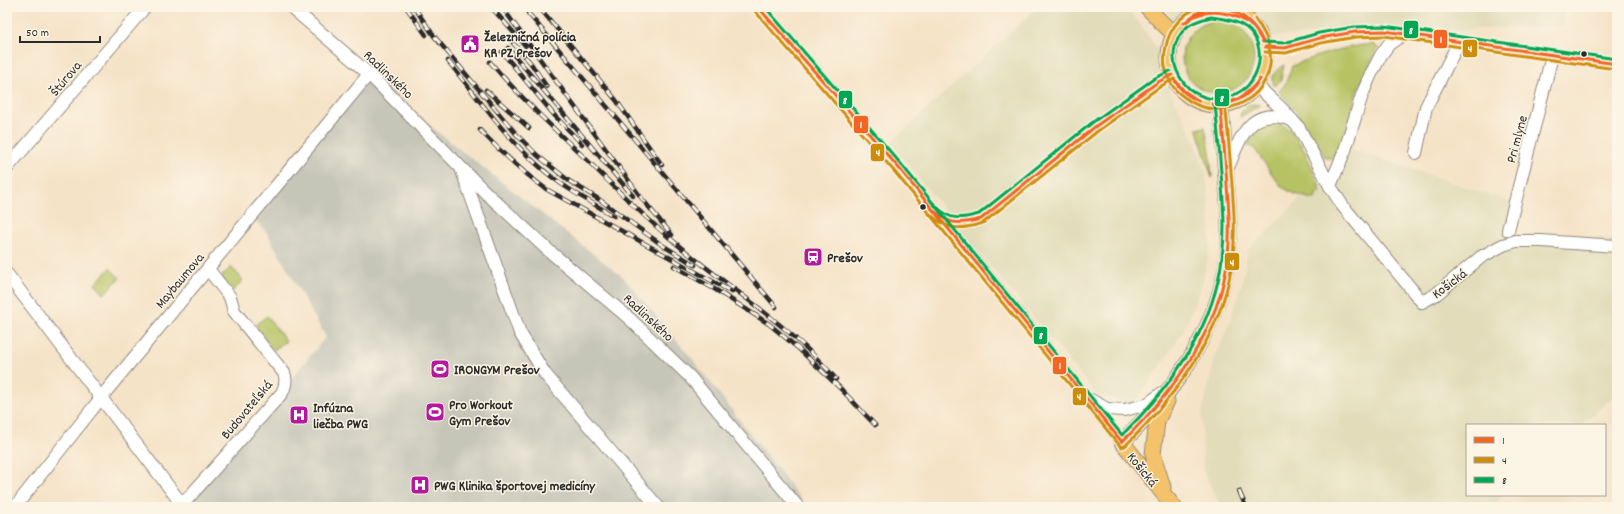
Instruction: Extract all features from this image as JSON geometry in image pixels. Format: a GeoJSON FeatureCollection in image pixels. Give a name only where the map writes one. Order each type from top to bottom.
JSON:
{"type":"FeatureCollection","features":[{"type":"Feature","properties":{"kind":"main road"},"geometry":{"type":"LineString","coordinates":[[1147,7],[1174,34]]}},
{"type":"Feature","properties":{"kind":"main road"},"geometry":{"type":"LineString","coordinates":[[1211,9],[1227,9],[1240,14],[1251,22],[1260,34],[1265,47],[1263,73],[1256,85],[1246,95],[1234,102],[1220,105],[1205,104],[1191,98],[1180,88],[1172,75],[1169,61],[1170,47],[1174,34],[1184,22],[1196,13],[1211,9]]}},
{"type":"Feature","properties":{"kind":"main road"},"geometry":{"type":"LineString","coordinates":[[1171,503],[1153,454],[1157,421],[1176,382],[1195,351],[1209,322],[1220,293],[1229,238],[1226,172],[1220,105]]}},
{"type":"Feature","properties":{"kind":"main road"},"geometry":{"type":"LineString","coordinates":[[1122,442],[1135,430],[1176,382]]}},
{"type":"Feature","properties":{"kind":"main road","name":"Košická"},"geometry":{"type":"LineString","coordinates":[[1122,442],[1171,503]]}},
{"type":"Feature","properties":{"kind":"street","name":"Štúrova"},"geometry":{"type":"LineString","coordinates":[[7,168],[145,7]]}},
{"type":"Feature","properties":{"kind":"street","name":"Radlinského"},"geometry":{"type":"LineString","coordinates":[[291,7],[369,74],[461,168],[548,250],[630,319],[690,377],[798,507]]}},
{"type":"Feature","properties":{"kind":"street","name":"Košická"},"geometry":{"type":"LineString","coordinates":[[758,7],[882,149],[1122,442]]}},
{"type":"Feature","properties":{"kind":"street"},"geometry":{"type":"LineString","coordinates":[[1265,47],[1284,48],[1320,38],[1355,32],[1384,31],[1617,64]]}},
{"type":"Feature","properties":{"kind":"street"},"geometry":{"type":"LineString","coordinates":[[1330,186],[1345,150],[1362,95],[1371,74],[1381,54],[1389,44],[1405,33]]}},
{"type":"Feature","properties":{"kind":"street"},"geometry":{"type":"LineString","coordinates":[[1416,153],[1426,108],[1459,42]]}},
{"type":"Feature","properties":{"kind":"street","name":"Pri mlyne"},"geometry":{"type":"LineString","coordinates":[[1508,230],[1552,56]]}},
{"type":"Feature","properties":{"kind":"street","name":"Maybaumova"},"geometry":{"type":"LineString","coordinates":[[15,507],[101,397],[369,74]]}},
{"type":"Feature","properties":{"kind":"street"},"geometry":{"type":"LineString","coordinates":[[1256,85],[1293,120],[1314,155],[1330,186]]}},
{"type":"Feature","properties":{"kind":"street"},"geometry":{"type":"LineString","coordinates":[[1226,172],[1243,133],[1251,124],[1261,118],[1274,116],[1293,120]]}},
{"type":"Feature","properties":{"kind":"street","name":"Radlinského"},"geometry":{"type":"LineString","coordinates":[[461,168],[520,333],[545,374],[658,507]]}},
{"type":"Feature","properties":{"kind":"street","name":"Košická"},"geometry":{"type":"LineString","coordinates":[[1330,186],[1345,210],[1422,302],[1435,295],[1481,257],[1503,244],[1516,241],[1541,241],[1617,246]]}},
{"type":"Feature","properties":{"kind":"street","name":"Budovateľská"},"geometry":{"type":"LineString","coordinates":[[7,274],[183,506],[282,394],[285,388],[286,377],[284,372],[234,311],[230,297],[208,269]]}},
{"type":"Feature","properties":{"kind":"street"},"geometry":{"type":"LineString","coordinates":[[1085,397],[1107,408],[1124,410],[1146,405],[1176,382]]}},
{"type":"Feature","properties":{"kind":"shaded area"},"geometry":{"type":"Polygon","coordinates":[[[1038,7],[1128,7],[1160,53],[1162,75],[1196,143],[1205,170],[1209,199],[1210,247],[1203,281],[1185,329],[1138,399],[1123,402],[1097,395],[890,143],[1038,7]]]}},
{"type":"Feature","properties":{"kind":"shaded area"},"geometry":{"type":"Polygon","coordinates":[[[1164,7],[1562,7],[1565,26],[1272,36],[1172,19],[1164,7]]]}},
{"type":"Feature","properties":{"kind":"shaded area"},"geometry":{"type":"Polygon","coordinates":[[[369,71],[430,126],[624,278],[693,360],[807,507],[184,507],[326,337],[267,233],[250,215],[369,71]]]}},
{"type":"Feature","properties":{"kind":"shaded area"},"geometry":{"type":"Polygon","coordinates":[[[1351,149],[1519,205],[1511,234],[1617,239],[1617,393],[1582,424],[1466,424],[1466,496],[1503,496],[1491,507],[1221,507],[1203,471],[1202,414],[1216,353],[1226,333],[1242,284],[1248,250],[1351,149]]]}},
{"type":"Feature","properties":{"kind":"green space"},"geometry":{"type":"Polygon","coordinates":[[[1218,21],[1238,27],[1248,37],[1254,57],[1248,77],[1238,87],[1218,93],[1198,87],[1188,77],[1182,57],[1188,37],[1198,27],[1218,21]]]}},
{"type":"Feature","properties":{"kind":"green space"},"geometry":{"type":"Polygon","coordinates":[[[1373,44],[1378,48],[1357,91],[1340,154],[1336,157],[1327,158],[1295,110],[1279,91],[1285,84],[1292,66],[1332,52],[1373,44]]]}},
{"type":"Feature","properties":{"kind":"green space"},"geometry":{"type":"Polygon","coordinates":[[[1284,65],[1281,80],[1275,87],[1273,83],[1274,74],[1284,65]]]}},
{"type":"Feature","properties":{"kind":"green space"},"geometry":{"type":"Polygon","coordinates":[[[1253,104],[1261,105],[1240,117],[1244,108],[1253,104]]]}},
{"type":"Feature","properties":{"kind":"green space"},"geometry":{"type":"Polygon","coordinates":[[[1273,122],[1290,130],[1308,158],[1320,187],[1320,193],[1317,192],[1315,199],[1294,194],[1282,187],[1254,148],[1248,146],[1252,136],[1264,127],[1263,123],[1273,122]]]}},
{"type":"Feature","properties":{"kind":"green space"},"geometry":{"type":"Polygon","coordinates":[[[1205,127],[1210,152],[1212,178],[1197,130],[1205,127]]]}},
{"type":"Feature","properties":{"kind":"green space"},"geometry":{"type":"Polygon","coordinates":[[[231,267],[243,280],[233,291],[220,278],[231,267]]]}},
{"type":"Feature","properties":{"kind":"green space"},"geometry":{"type":"Polygon","coordinates":[[[110,268],[120,278],[104,294],[95,284],[110,268]]]}},
{"type":"Feature","properties":{"kind":"green space"},"geometry":{"type":"Polygon","coordinates":[[[267,316],[286,341],[274,350],[255,325],[267,316]]]}},
{"type":"Feature","properties":{"kind":"railway"},"geometry":{"type":"LineString","coordinates":[[406,7],[426,35]]}},
{"type":"Feature","properties":{"kind":"railway"},"geometry":{"type":"LineString","coordinates":[[414,7],[434,36],[518,136],[537,155],[569,181],[600,200],[662,245],[695,265]]}},
{"type":"Feature","properties":{"kind":"railway"},"geometry":{"type":"LineString","coordinates":[[491,7],[531,52]]}},
{"type":"Feature","properties":{"kind":"railway"},"geometry":{"type":"LineString","coordinates":[[502,7],[643,200],[672,235]]}},
{"type":"Feature","properties":{"kind":"railway"},"geometry":{"type":"LineString","coordinates":[[539,7],[616,100],[662,165]]}},
{"type":"Feature","properties":{"kind":"railway"},"geometry":{"type":"LineString","coordinates":[[528,13],[776,307]]}},
{"type":"Feature","properties":{"kind":"railway"},"geometry":{"type":"LineString","coordinates":[[513,43],[530,62],[547,87]]}},
{"type":"Feature","properties":{"kind":"railway"},"geometry":{"type":"LineString","coordinates":[[508,48],[633,196]]}},
{"type":"Feature","properties":{"kind":"railway"},"geometry":{"type":"LineString","coordinates":[[502,52],[555,116],[582,144]]}},
{"type":"Feature","properties":{"kind":"railway"},"geometry":{"type":"LineString","coordinates":[[448,61],[492,116],[527,155],[557,181],[614,216]]}},
{"type":"Feature","properties":{"kind":"railway"},"geometry":{"type":"LineString","coordinates":[[490,62],[513,88],[628,201],[672,240],[778,323],[818,359],[836,379]]}},
{"type":"Feature","properties":{"kind":"railway"},"geometry":{"type":"LineString","coordinates":[[486,90],[529,128]]}},
{"type":"Feature","properties":{"kind":"railway"},"geometry":{"type":"LineString","coordinates":[[480,130],[512,161],[546,189],[732,292]]}},
{"type":"Feature","properties":{"kind":"railway"},"geometry":{"type":"LineString","coordinates":[[674,266],[716,290],[769,324],[799,349],[841,389],[875,425]]}},
{"type":"Feature","properties":{"kind":"railway"},"geometry":{"type":"LineString","coordinates":[[1239,491],[1246,507]]}},
{"type":"Feature","properties":{"kind":"transit line","name":"1"},"geometry":{"type":"LineString","coordinates":[[758,7],[898,167],[1122,442],[1159,402],[1176,381],[1191,358],[1215,309],[1223,283],[1228,256],[1229,224],[1220,105]]}},
{"type":"Feature","properties":{"kind":"transit line","name":"8"},"geometry":{"type":"LineString","coordinates":[[765,7],[901,164],[1122,435],[1157,397],[1173,376],[1200,332],[1210,308],[1222,258],[1224,226],[1215,106]]}},
{"type":"Feature","properties":{"kind":"transit line","name":"4"},"geometry":{"type":"LineString","coordinates":[[1200,7],[1182,17],[1174,27],[1168,39],[1164,59],[1166,73],[1171,84],[1178,92],[1199,106],[1215,109],[1230,107],[1245,102],[1257,92],[1266,79],[1270,64],[1269,46],[1264,32],[1255,19]]}},
{"type":"Feature","properties":{"kind":"transit line","name":"1"},"geometry":{"type":"LineString","coordinates":[[1184,23],[1197,13],[1207,9],[1226,9],[1236,12],[1252,24],[1263,42]]}},
{"type":"Feature","properties":{"kind":"transit line","name":"4"},"geometry":{"type":"LineString","coordinates":[[754,10],[894,171],[1121,447],[1125,446],[1163,405],[1196,360],[1209,336],[1220,310],[1228,284],[1233,256],[1234,224],[1225,104]]}},
{"type":"Feature","properties":{"kind":"transit line","name":"1"},"geometry":{"type":"LineString","coordinates":[[1184,23],[1195,16],[1202,14],[1226,14],[1242,19],[1248,23],[1254,28],[1263,42]]}},
{"type":"Feature","properties":{"kind":"transit line","name":"8"},"geometry":{"type":"LineString","coordinates":[[1211,17],[1238,23],[1246,28],[1253,34],[1259,50],[1258,68],[1245,89],[1229,97],[1214,99],[1200,95],[1189,88],[1180,77],[1175,65],[1174,51],[1178,38],[1188,26],[1199,20],[1211,17]]}},
{"type":"Feature","properties":{"kind":"transit line","name":"8"},"geometry":{"type":"LineString","coordinates":[[1265,42],[1284,43],[1319,33],[1354,27],[1384,26],[1617,59]]}},
{"type":"Feature","properties":{"kind":"transit line","name":"1"},"geometry":{"type":"LineString","coordinates":[[1265,47],[1285,48],[1320,38],[1355,32],[1384,31],[1617,64]]}},
{"type":"Feature","properties":{"kind":"transit line","name":"4"},"geometry":{"type":"LineString","coordinates":[[1265,52],[1286,53],[1321,43],[1356,37],[1384,36],[1616,69]]}},
{"type":"Feature","properties":{"kind":"transit line","name":"8"},"geometry":{"type":"LineString","coordinates":[[931,201],[942,212],[952,217],[957,218],[979,214],[1093,122],[1155,78],[1170,71]]}},
{"type":"Feature","properties":{"kind":"transit line","name":"1"},"geometry":{"type":"LineString","coordinates":[[927,204],[940,216],[951,222],[957,223],[981,219],[1096,126],[1158,82],[1172,75]]}},
{"type":"Feature","properties":{"kind":"transit line","name":"1"},"geometry":{"type":"LineString","coordinates":[[1174,79],[1184,91],[1199,101]]}},
{"type":"Feature","properties":{"kind":"transit line","name":"1"},"geometry":{"type":"LineString","coordinates":[[1174,79],[1185,92],[1199,101]]}},
{"type":"Feature","properties":{"kind":"transit line","name":"4"},"geometry":{"type":"LineString","coordinates":[[923,207],[937,220],[950,227],[957,228],[983,223],[1099,130],[1161,86],[1174,79]]}},
{"type":"Feature","properties":{"kind":"transit line","name":"1"},"geometry":{"type":"LineString","coordinates":[[1212,104],[1233,102],[1239,99],[1251,91],[1260,79]]}},
{"type":"Feature","properties":{"kind":"transit line","name":"1"},"geometry":{"type":"LineString","coordinates":[[1212,104],[1227,103],[1239,98],[1250,90],[1260,79]]}},
{"type":"Feature","properties":{"kind":"place","name":"Železničná polícia KR PZ Prešov"},"geometry":{"type":"Point","coordinates":[470,44]}},
{"type":"Feature","properties":{"kind":"place","name":"Prešov"},"geometry":{"type":"Point","coordinates":[813,257]}},
{"type":"Feature","properties":{"kind":"place","name":"IRONGYM Prešov"},"geometry":{"type":"Point","coordinates":[440,369]}},
{"type":"Feature","properties":{"kind":"place","name":"Pro Workout Gym Prešov"},"geometry":{"type":"Point","coordinates":[435,412]}},
{"type":"Feature","properties":{"kind":"place","name":"Infúzna liečba PWG"},"geometry":{"type":"Point","coordinates":[299,415]}},
{"type":"Feature","properties":{"kind":"place","name":"PWG Klinika športovej medicíny"},"geometry":{"type":"Point","coordinates":[420,485]}}]}
